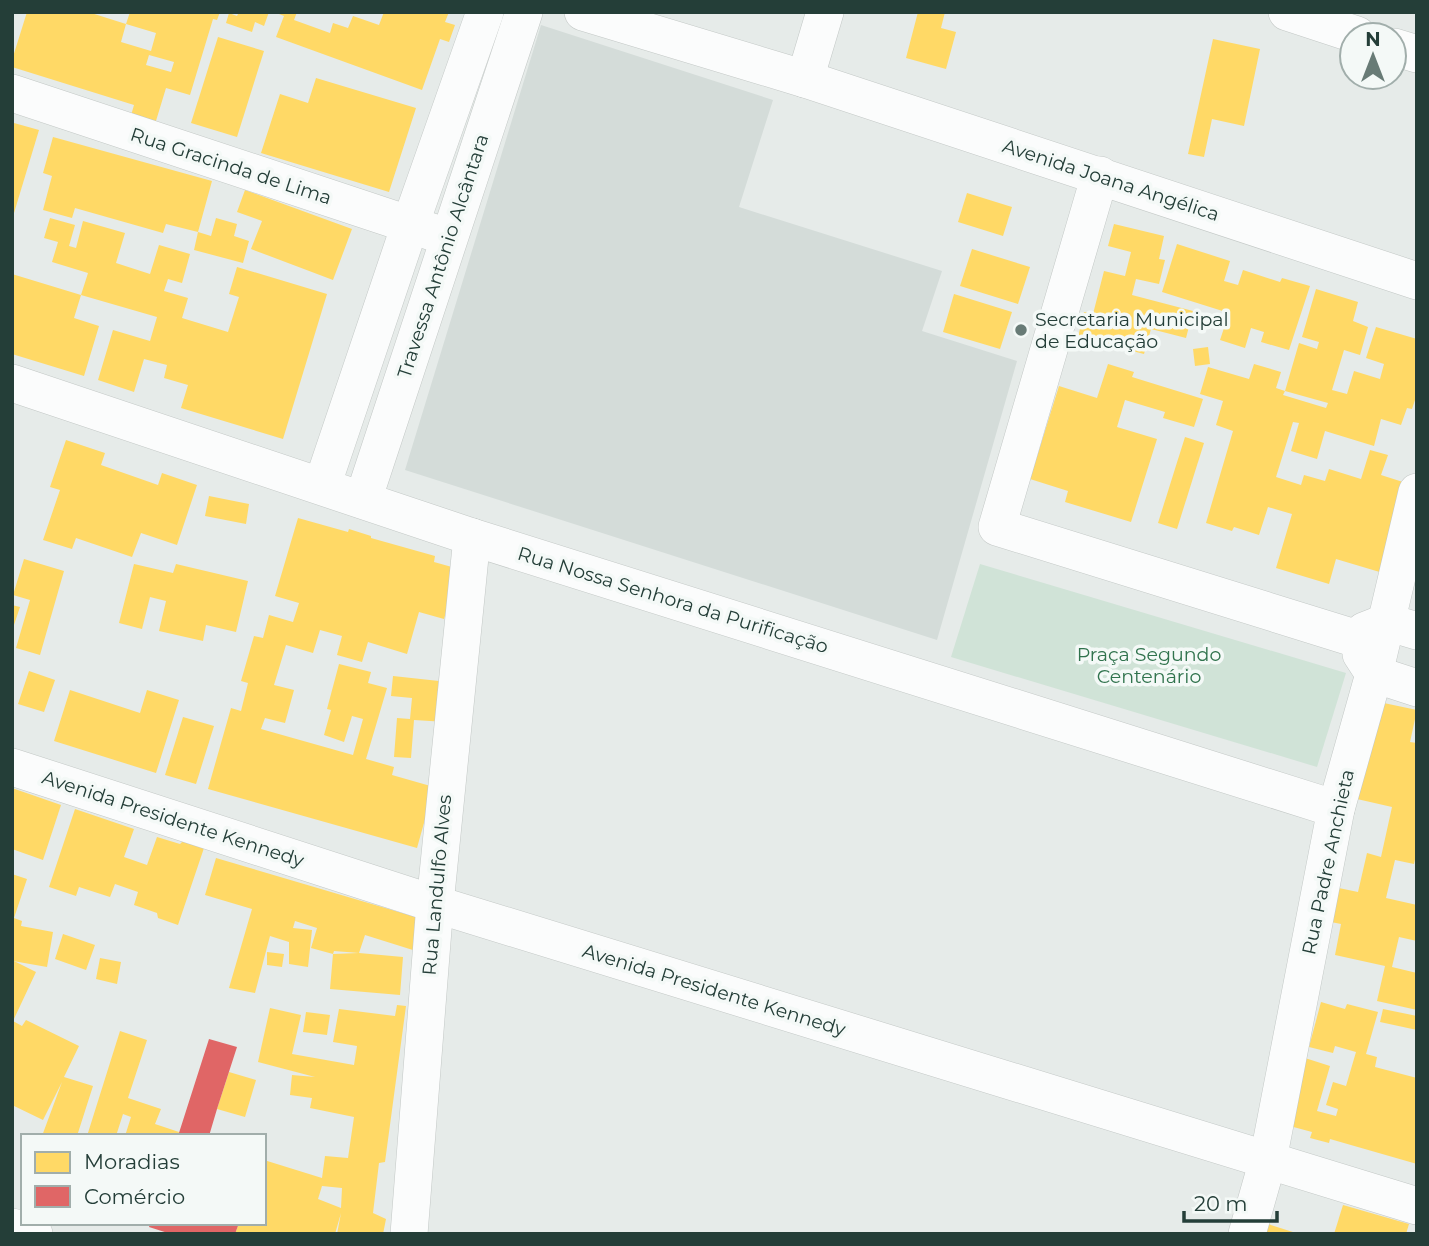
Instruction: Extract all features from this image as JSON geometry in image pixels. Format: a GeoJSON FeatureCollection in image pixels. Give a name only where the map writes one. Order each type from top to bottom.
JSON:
{"type":"FeatureCollection","features":[{"type":"Feature","properties":{"kind":"street","name":"Travessa Antônio Alcântara"},"geometry":{"type":"LineString","coordinates":[[322,486],[485,12]]}},
{"type":"Feature","properties":{"kind":"street","name":"Travessa Antônio Alcântara"},"geometry":{"type":"LineString","coordinates":[[363,500],[524,12]]}},
{"type":"Feature","properties":{"kind":"street","name":"Avenida Joana Angélica"},"geometry":{"type":"LineString","coordinates":[[583,12],[805,79],[1417,281]]}},
{"type":"Feature","properties":{"kind":"street"},"geometry":{"type":"LineString","coordinates":[[805,79],[825,12]]}},
{"type":"Feature","properties":{"kind":"street"},"geometry":{"type":"LineString","coordinates":[[1287,12],[1338,29]]}},
{"type":"Feature","properties":{"kind":"street","name":"Rua Gracinda de Lima"},"geometry":{"type":"LineString","coordinates":[[12,93],[449,239]]}},
{"type":"Feature","properties":{"kind":"street"},"geometry":{"type":"LineString","coordinates":[[1100,175],[997,527],[1351,637],[1402,626]]}},
{"type":"Feature","properties":{"kind":"street","name":"Rua Nossa Senhora da Purificação"},"geometry":{"type":"LineString","coordinates":[[12,383],[472,537],[1336,809]]}},
{"type":"Feature","properties":{"kind":"street","name":"Rua Padre Anchieta"},"geometry":{"type":"LineString","coordinates":[[1247,1234],[1268,1160],[1336,809],[1374,674],[1402,626],[1417,492]]}},
{"type":"Feature","properties":{"kind":"street","name":"Rua Landulfo Alves"},"geometry":{"type":"LineString","coordinates":[[409,1234],[435,904],[472,537]]}},
{"type":"Feature","properties":{"kind":"street"},"geometry":{"type":"LineString","coordinates":[[1351,637],[1374,674],[1417,688]]}},
{"type":"Feature","properties":{"kind":"street","name":"Avenida Presidente Kennedy"},"geometry":{"type":"LineString","coordinates":[[12,767],[435,904],[1417,1206]]}},
{"type":"Feature","properties":{"kind":"street"},"geometry":{"type":"LineString","coordinates":[[12,1227],[34,1234]]}},
{"type":"Feature","properties":{"kind":"shaded area"},"geometry":{"type":"Polygon","coordinates":[[[541,25],[773,100],[739,207],[942,271],[922,331],[1017,361],[937,640],[405,470],[541,25]]]}},
{"type":"Feature","properties":{"kind":"green space","name":"Praça Segundo Centenário"},"geometry":{"type":"Polygon","coordinates":[[[980,564],[1346,673],[1317,767],[951,657],[980,564]]]}},
{"type":"Feature","properties":{"kind":"building: Moradias"},"geometry":{"type":"Polygon","coordinates":[[[27,12],[88,12],[126,24],[130,12],[220,12],[217,20],[213,19],[190,95],[166,88],[152,134],[128,126],[134,105],[12,67],[27,12]],[[126,24],[121,42],[151,51],[156,33],[126,24]],[[149,55],[146,65],[171,72],[174,62],[149,55]]]}},
{"type":"Feature","properties":{"kind":"building: Moradias"},"geometry":{"type":"Polygon","coordinates":[[[239,12],[269,12],[264,26],[255,22],[252,32],[226,23],[229,13],[237,16],[239,12]]]}},
{"type":"Feature","properties":{"kind":"building: Moradias"},"geometry":{"type":"Polygon","coordinates":[[[274,12],[297,12],[294,20],[330,33],[333,23],[348,28],[353,16],[379,25],[384,12],[449,12],[445,22],[455,25],[449,42],[440,39],[422,90],[276,37],[284,16],[274,12]]]}},
{"type":"Feature","properties":{"kind":"building: Moradias"},"geometry":{"type":"Polygon","coordinates":[[[918,12],[945,12],[941,28],[956,32],[946,69],[906,58],[918,12]]]}},
{"type":"Feature","properties":{"kind":"building: Moradias"},"geometry":{"type":"Polygon","coordinates":[[[218,37],[264,51],[237,137],[191,123],[218,37]]]}},
{"type":"Feature","properties":{"kind":"building: Moradias"},"geometry":{"type":"Polygon","coordinates":[[[1213,39],[1260,49],[1244,126],[1212,119],[1204,157],[1188,154],[1213,39]]]}},
{"type":"Feature","properties":{"kind":"building: Moradias"},"geometry":{"type":"Polygon","coordinates":[[[316,78],[416,108],[389,192],[261,153],[280,94],[308,103],[316,78]]]}},
{"type":"Feature","properties":{"kind":"building: Moradias"},"geometry":{"type":"Polygon","coordinates":[[[14,123],[39,130],[14,213],[12,212],[14,123]]]}},
{"type":"Feature","properties":{"kind":"building: Moradias"},"geometry":{"type":"Polygon","coordinates":[[[53,137],[212,181],[198,232],[166,224],[163,233],[75,208],[72,218],[43,210],[52,176],[43,173],[53,137]]]}},
{"type":"Feature","properties":{"kind":"building: Moradias"},"geometry":{"type":"Polygon","coordinates":[[[245,190],[352,229],[333,280],[251,249],[262,221],[237,212],[245,190]]]}},
{"type":"Feature","properties":{"kind":"building: Moradias"},"geometry":{"type":"Polygon","coordinates":[[[967,193],[1012,207],[1003,236],[958,222],[967,193]]]}},
{"type":"Feature","properties":{"kind":"building: Moradias"},"geometry":{"type":"Polygon","coordinates":[[[50,218],[75,225],[69,246],[76,248],[83,221],[125,233],[116,263],[150,274],[159,245],[190,254],[182,283],[168,279],[164,291],[188,298],[182,318],[228,332],[239,297],[229,294],[237,267],[327,294],[283,439],[181,408],[188,385],[164,378],[167,365],[144,359],[134,392],[98,380],[113,330],[150,341],[157,317],[81,295],[88,273],[52,262],[58,242],[44,238],[50,218]]]}},
{"type":"Feature","properties":{"kind":"building: Moradias"},"geometry":{"type":"Polygon","coordinates":[[[216,218],[237,224],[234,236],[249,241],[243,263],[194,250],[198,232],[211,236],[216,218]]]}},
{"type":"Feature","properties":{"kind":"building: Moradias"},"geometry":{"type":"Polygon","coordinates":[[[1114,224],[1164,236],[1159,259],[1165,260],[1159,284],[1136,279],[1132,295],[1193,311],[1186,338],[1151,329],[1144,354],[1078,337],[1084,312],[1093,314],[1104,271],[1125,276],[1131,252],[1108,246],[1114,224]]]}},
{"type":"Feature","properties":{"kind":"building: Moradias"},"geometry":{"type":"Polygon","coordinates":[[[1177,244],[1230,261],[1224,281],[1238,285],[1243,270],[1280,282],[1282,278],[1310,286],[1289,350],[1261,342],[1264,332],[1251,328],[1245,348],[1220,340],[1229,313],[1162,292],[1177,244]]]}},
{"type":"Feature","properties":{"kind":"building: Moradias"},"geometry":{"type":"Polygon","coordinates":[[[972,249],[1030,267],[1018,304],[960,286],[972,249]]]}},
{"type":"Feature","properties":{"kind":"building: Moradias"},"geometry":{"type":"Polygon","coordinates":[[[12,274],[81,295],[74,318],[99,326],[84,376],[12,354],[12,274]]]}},
{"type":"Feature","properties":{"kind":"building: Moradias"},"geometry":{"type":"Polygon","coordinates":[[[1316,289],[1358,302],[1353,321],[1368,327],[1360,355],[1344,350],[1332,390],[1347,394],[1354,371],[1380,379],[1384,364],[1366,358],[1376,327],[1417,339],[1417,394],[1412,409],[1407,408],[1401,425],[1381,419],[1374,446],[1325,431],[1317,459],[1291,451],[1299,423],[1293,422],[1276,477],[1301,485],[1304,475],[1325,481],[1329,469],[1361,479],[1370,450],[1388,455],[1381,475],[1406,483],[1383,573],[1336,559],[1329,584],[1276,568],[1292,514],[1268,507],[1259,535],[1234,527],[1232,531],[1206,523],[1233,431],[1216,425],[1223,401],[1200,394],[1208,367],[1249,379],[1254,364],[1281,372],[1276,388],[1285,391],[1299,343],[1317,349],[1319,342],[1302,337],[1316,289]],[[1285,391],[1283,395],[1326,408],[1328,403],[1285,391]]]}},
{"type":"Feature","properties":{"kind":"building: Moradias"},"geometry":{"type":"Polygon","coordinates":[[[954,294],[1012,312],[1000,349],[943,332],[954,294]]]}},
{"type":"Feature","properties":{"kind":"building: Moradias"},"geometry":{"type":"Polygon","coordinates":[[[1208,347],[1210,364],[1195,366],[1193,349],[1208,347]]]}},
{"type":"Feature","properties":{"kind":"building: Moradias"},"geometry":{"type":"Polygon","coordinates":[[[1108,364],[1134,372],[1132,377],[1203,399],[1194,427],[1163,418],[1165,412],[1125,400],[1117,427],[1157,439],[1131,522],[1065,502],[1068,491],[1030,479],[1059,386],[1097,398],[1108,364]]]}},
{"type":"Feature","properties":{"kind":"building: Moradias"},"geometry":{"type":"Polygon","coordinates":[[[1185,437],[1204,443],[1177,529],[1158,523],[1185,437]]]}},
{"type":"Feature","properties":{"kind":"building: Moradias"},"geometry":{"type":"Polygon","coordinates":[[[66,440],[105,453],[101,465],[158,485],[162,473],[197,485],[177,545],[141,533],[132,557],[76,538],[72,549],[43,540],[60,490],[50,487],[66,440]]]}},
{"type":"Feature","properties":{"kind":"building: Moradias"},"geometry":{"type":"Polygon","coordinates":[[[209,496],[249,504],[246,524],[205,516],[209,496]]]}},
{"type":"Feature","properties":{"kind":"building: Moradias"},"geometry":{"type":"Polygon","coordinates":[[[298,518],[348,532],[349,529],[435,556],[434,562],[459,569],[444,619],[419,612],[407,654],[368,642],[362,662],[337,655],[342,636],[320,630],[313,653],[286,645],[274,685],[294,690],[285,723],[265,718],[261,729],[353,755],[363,719],[352,716],[344,742],[324,735],[331,710],[327,709],[339,664],[371,672],[368,683],[387,688],[366,759],[394,767],[392,775],[434,787],[417,848],[208,789],[231,708],[241,711],[248,683],[241,681],[254,636],[263,638],[269,615],[293,622],[299,603],[275,596],[298,518]]]}},
{"type":"Feature","properties":{"kind":"building: Moradias"},"geometry":{"type":"Polygon","coordinates":[[[24,559],[64,571],[40,655],[16,648],[30,600],[13,595],[24,559]]]}},
{"type":"Feature","properties":{"kind":"building: Moradias"},"geometry":{"type":"Polygon","coordinates":[[[134,564],[173,573],[176,564],[248,581],[236,632],[206,625],[203,641],[159,631],[166,601],[150,597],[142,629],[119,623],[134,564]]]}},
{"type":"Feature","properties":{"kind":"building: Moradias"},"geometry":{"type":"Polygon","coordinates":[[[12,605],[20,607],[13,628],[12,628],[12,605]]]}},
{"type":"Feature","properties":{"kind":"building: Moradias"},"geometry":{"type":"Polygon","coordinates":[[[29,671],[55,680],[44,712],[18,704],[29,671]]]}},
{"type":"Feature","properties":{"kind":"building: Moradias"},"geometry":{"type":"Polygon","coordinates":[[[393,676],[439,681],[437,700],[448,701],[446,722],[414,720],[411,758],[394,757],[397,718],[410,719],[412,698],[391,696],[393,676]]]}},
{"type":"Feature","properties":{"kind":"building: Moradias"},"geometry":{"type":"Polygon","coordinates":[[[70,690],[140,713],[147,690],[179,700],[156,773],[54,741],[70,690]]]}},
{"type":"Feature","properties":{"kind":"building: Moradias"},"geometry":{"type":"Polygon","coordinates":[[[1379,702],[1417,710],[1410,742],[1417,743],[1417,850],[1414,864],[1395,860],[1386,898],[1417,905],[1417,941],[1399,937],[1392,967],[1417,973],[1417,1010],[1377,1001],[1385,966],[1335,955],[1341,924],[1326,921],[1334,887],[1358,892],[1367,853],[1381,857],[1392,807],[1357,799],[1379,702]]]}},
{"type":"Feature","properties":{"kind":"building: Moradias"},"geometry":{"type":"Polygon","coordinates":[[[183,717],[214,726],[196,784],[165,775],[183,717]]]}},
{"type":"Feature","properties":{"kind":"building: Moradias"},"geometry":{"type":"Polygon","coordinates":[[[12,788],[61,805],[43,860],[12,849],[12,788]]]}},
{"type":"Feature","properties":{"kind":"building: Moradias"},"geometry":{"type":"Polygon","coordinates":[[[75,809],[134,829],[124,857],[147,865],[157,837],[204,848],[178,925],[158,918],[157,913],[134,905],[138,892],[115,884],[110,897],[79,887],[76,896],[49,887],[75,809]]]}},
{"type":"Feature","properties":{"kind":"building: Moradias"},"geometry":{"type":"Polygon","coordinates":[[[216,858],[426,920],[416,951],[365,935],[359,953],[334,951],[333,954],[311,948],[317,928],[295,921],[293,928],[312,930],[308,967],[289,964],[289,942],[270,936],[255,993],[229,988],[252,909],[205,895],[216,858]]]}},
{"type":"Feature","properties":{"kind":"building: Moradias"},"geometry":{"type":"Polygon","coordinates":[[[12,874],[27,879],[14,918],[22,921],[21,926],[53,932],[47,967],[13,961],[12,874]]]}},
{"type":"Feature","properties":{"kind":"building: Moradias"},"geometry":{"type":"Polygon","coordinates":[[[63,934],[95,945],[86,970],[55,959],[63,934]]]}},
{"type":"Feature","properties":{"kind":"building: Moradias"},"geometry":{"type":"Polygon","coordinates":[[[267,952],[284,954],[282,967],[267,965],[267,952]]]}},
{"type":"Feature","properties":{"kind":"building: Moradias"},"geometry":{"type":"Polygon","coordinates":[[[359,953],[403,957],[400,995],[330,989],[333,954],[359,953]]]}},
{"type":"Feature","properties":{"kind":"building: Moradias"},"geometry":{"type":"Polygon","coordinates":[[[100,958],[121,962],[117,984],[96,979],[100,958]]]}},
{"type":"Feature","properties":{"kind":"building: Moradias"},"geometry":{"type":"Polygon","coordinates":[[[12,960],[36,972],[13,1021],[22,1026],[26,1020],[79,1046],[64,1077],[93,1086],[78,1134],[43,1134],[62,1082],[43,1120],[12,1105],[12,960]]]}},
{"type":"Feature","properties":{"kind":"building: Moradias"},"geometry":{"type":"Polygon","coordinates":[[[1321,1002],[1345,1009],[1347,1004],[1378,1012],[1366,1054],[1377,1057],[1375,1067],[1417,1078],[1417,1164],[1330,1139],[1329,1143],[1310,1138],[1312,1132],[1286,1125],[1305,1058],[1330,1066],[1317,1111],[1336,1116],[1338,1109],[1326,1105],[1333,1082],[1346,1086],[1356,1052],[1335,1046],[1333,1053],[1309,1047],[1321,1002]]]}},
{"type":"Feature","properties":{"kind":"building: Moradias"},"geometry":{"type":"Polygon","coordinates":[[[397,1005],[406,1006],[385,1162],[379,1163],[373,1213],[386,1219],[383,1234],[337,1234],[341,1213],[335,1234],[235,1234],[238,1225],[266,1225],[266,1161],[322,1178],[325,1156],[348,1158],[354,1117],[310,1108],[312,1098],[290,1095],[292,1075],[315,1077],[258,1062],[270,1008],[301,1015],[292,1054],[354,1065],[357,1046],[333,1042],[339,1009],[395,1016],[397,1005]],[[322,1186],[318,1199],[341,1208],[342,1188],[322,1186]]]}},
{"type":"Feature","properties":{"kind":"building: Moradias"},"geometry":{"type":"Polygon","coordinates":[[[1383,1009],[1417,1016],[1417,1030],[1380,1022],[1383,1009]]]}},
{"type":"Feature","properties":{"kind":"building: Moradias"},"geometry":{"type":"Polygon","coordinates":[[[306,1012],[330,1015],[327,1035],[303,1032],[306,1012]]]}},
{"type":"Feature","properties":{"kind":"building: Moradias"},"geometry":{"type":"Polygon","coordinates":[[[120,1031],[147,1040],[128,1098],[161,1109],[155,1124],[178,1134],[126,1134],[131,1117],[123,1114],[117,1134],[88,1134],[120,1031]]]}},
{"type":"Feature","properties":{"kind":"building: Moradias"},"geometry":{"type":"Polygon","coordinates":[[[229,1072],[256,1080],[245,1117],[217,1109],[229,1072]]]}},
{"type":"Feature","properties":{"kind":"building: Moradias"},"geometry":{"type":"Polygon","coordinates":[[[1343,1205],[1409,1224],[1406,1234],[1334,1234],[1343,1205]]]}},
{"type":"Feature","properties":{"kind":"building: Moradias"},"geometry":{"type":"Polygon","coordinates":[[[1268,1224],[1296,1233],[1296,1234],[1265,1234],[1268,1224]]]}},
{"type":"Feature","properties":{"kind":"building: Comércio"},"geometry":{"type":"Polygon","coordinates":[[[209,1039],[237,1047],[210,1134],[179,1134],[209,1039]]]}},
{"type":"Feature","properties":{"kind":"building: Comércio"},"geometry":{"type":"Polygon","coordinates":[[[238,1225],[235,1234],[171,1234],[149,1227],[238,1225]]]}},
{"type":"Feature","properties":{"kind":"place","name":"Secretaria Municipal de Educação"},"geometry":{"type":"Point","coordinates":[1021,330]}}]}
